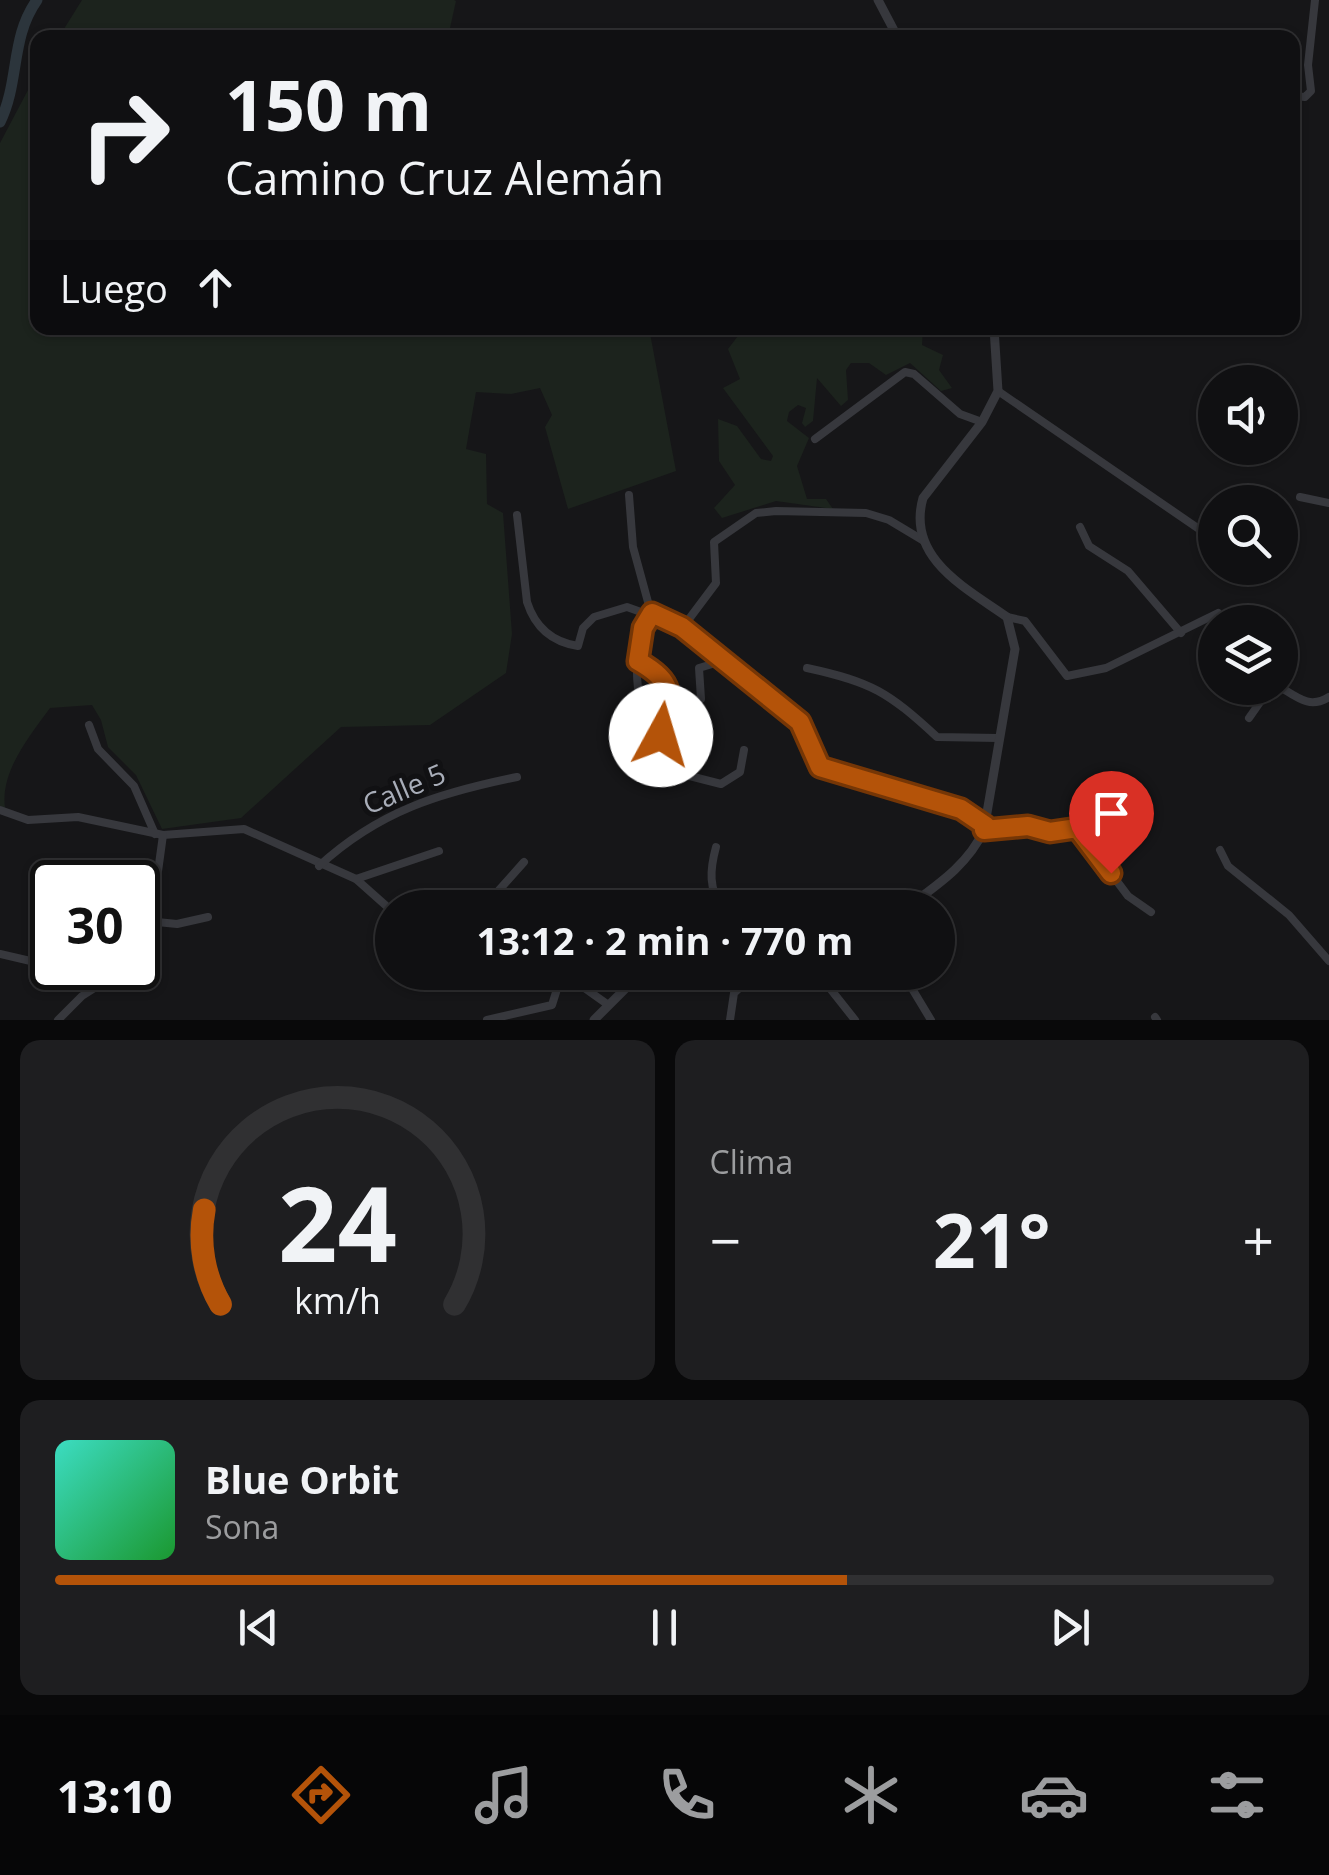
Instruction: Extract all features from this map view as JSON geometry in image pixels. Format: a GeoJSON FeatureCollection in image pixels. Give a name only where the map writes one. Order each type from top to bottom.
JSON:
{"type":"FeatureCollection","features":[{"type":"Feature","properties":{"kind":"street"},"geometry":{"type":"LineString","coordinates":[[878,0],[894,30]]}},
{"type":"Feature","properties":{"kind":"street"},"geometry":{"type":"LineString","coordinates":[[1300,97],[1305,98],[1311,91],[1308,65],[1314,0]]}},
{"type":"Feature","properties":{"kind":"street"},"geometry":{"type":"LineString","coordinates":[[994,335],[998,391],[982,422],[923,498],[919,513],[924,541],[940,569],[1007,617],[1025,620],[1067,676],[1106,668],[1198,624]]}},
{"type":"Feature","properties":{"kind":"street"},"geometry":{"type":"LineString","coordinates":[[816,440],[905,372],[914,374],[960,414],[982,422]]}},
{"type":"Feature","properties":{"kind":"street"},"geometry":{"type":"LineString","coordinates":[[998,391],[1198,528]]}},
{"type":"Feature","properties":{"kind":"street"},"geometry":{"type":"LineString","coordinates":[[630,496],[634,547],[652,613],[643,628],[638,688]]}},
{"type":"Feature","properties":{"kind":"street"},"geometry":{"type":"LineString","coordinates":[[1300,497],[1329,503]]}},
{"type":"Feature","properties":{"kind":"street"},"geometry":{"type":"LineString","coordinates":[[682,627],[716,583],[714,542],[756,514],[866,513],[889,520],[924,541]]}},
{"type":"Feature","properties":{"kind":"street"},"geometry":{"type":"LineString","coordinates":[[518,514],[531,616],[550,637],[578,646],[583,628],[594,617],[626,607],[652,613],[682,627],[800,722],[820,767],[961,809],[985,828],[1028,826],[1050,832],[1077,828],[1128,896],[1151,912]]}},
{"type":"Feature","properties":{"kind":"street"},"geometry":{"type":"LineString","coordinates":[[1080,527],[1090,546],[1128,571],[1181,633]]}},
{"type":"Feature","properties":{"kind":"street"},"geometry":{"type":"LineString","coordinates":[[930,890],[975,849],[985,828],[1015,648],[1007,617]]}},
{"type":"Feature","properties":{"kind":"street"},"geometry":{"type":"LineString","coordinates":[[638,661],[662,680],[672,705],[661,735],[664,764],[674,772],[721,784],[740,772],[744,750]]}},
{"type":"Feature","properties":{"kind":"street"},"geometry":{"type":"LineString","coordinates":[[692,724],[679,704],[702,699],[699,668],[722,661]]}},
{"type":"Feature","properties":{"kind":"street"},"geometry":{"type":"LineString","coordinates":[[808,668],[857,679],[891,694],[937,737],[998,738]]}},
{"type":"Feature","properties":{"kind":"street"},"geometry":{"type":"LineString","coordinates":[[1298,698],[1318,704],[1329,697]]}},
{"type":"Feature","properties":{"kind":"street"},"geometry":{"type":"LineString","coordinates":[[1249,718],[1258,705]]}},
{"type":"Feature","properties":{"kind":"street"},"geometry":{"type":"LineString","coordinates":[[89,725],[98,749],[134,786],[159,835],[156,860]]}},
{"type":"Feature","properties":{"kind":"street","name":"Calle 5"},"geometry":{"type":"LineString","coordinates":[[319,866],[349,838],[438,794],[518,776]]}},
{"type":"Feature","properties":{"kind":"street"},"geometry":{"type":"LineString","coordinates":[[0,810],[28,820],[78,817],[159,835],[237,828],[271,838],[319,866],[356,879],[375,895]]}},
{"type":"Feature","properties":{"kind":"street"},"geometry":{"type":"LineString","coordinates":[[713,890],[716,846]]}},
{"type":"Feature","properties":{"kind":"street"},"geometry":{"type":"LineString","coordinates":[[1220,850],[1228,866],[1289,915],[1329,960]]}},
{"type":"Feature","properties":{"kind":"street"},"geometry":{"type":"LineString","coordinates":[[356,879],[440,851]]}},
{"type":"Feature","properties":{"kind":"street"},"geometry":{"type":"LineString","coordinates":[[499,890],[524,862]]}},
{"type":"Feature","properties":{"kind":"street"},"geometry":{"type":"LineString","coordinates":[[160,922],[177,924],[208,917]]}},
{"type":"Feature","properties":{"kind":"street"},"geometry":{"type":"LineString","coordinates":[[0,954],[30,961]]}},
{"type":"Feature","properties":{"kind":"street"},"geometry":{"type":"LineString","coordinates":[[58,1020],[94,990]]}},
{"type":"Feature","properties":{"kind":"street"},"geometry":{"type":"LineString","coordinates":[[487,1020],[552,1004],[556,990]]}},
{"type":"Feature","properties":{"kind":"street"},"geometry":{"type":"LineString","coordinates":[[579,990],[612,1020]]}},
{"type":"Feature","properties":{"kind":"street"},"geometry":{"type":"LineString","coordinates":[[600,1012],[623,990]]}},
{"type":"Feature","properties":{"kind":"street"},"geometry":{"type":"LineString","coordinates":[[727,1018],[737,990]]}},
{"type":"Feature","properties":{"kind":"street"},"geometry":{"type":"LineString","coordinates":[[832,990],[856,1020]]}},
{"type":"Feature","properties":{"kind":"street"},"geometry":{"type":"LineString","coordinates":[[913,990],[931,1020]]}},
{"type":"Feature","properties":{"kind":"shaded area"},"geometry":{"type":"Polygon","coordinates":[[[82,0],[456,1],[450,30],[63,30],[82,0]]]}},
{"type":"Feature","properties":{"kind":"shaded area"},"geometry":{"type":"Polygon","coordinates":[[[30,86],[30,335],[650,335],[676,471],[568,509],[545,427],[552,415],[540,388],[511,394],[476,392],[466,449],[486,454],[487,504],[503,513],[512,634],[506,673],[430,725],[341,727],[241,818],[162,829],[136,775],[108,747],[101,720],[92,705],[50,708],[18,755],[7,781],[5,808],[0,806],[0,143],[30,86]]]}},
{"type":"Feature","properties":{"kind":"shaded area"},"geometry":{"type":"Polygon","coordinates":[[[739,335],[923,335],[922,345],[943,355],[939,370],[952,388],[941,391],[910,363],[886,375],[869,363],[851,363],[846,370],[848,400],[841,406],[817,378],[813,421],[805,427],[802,423],[806,408],[798,405],[789,412],[787,421],[809,438],[797,466],[807,499],[826,499],[833,509],[776,501],[722,518],[714,508],[735,485],[719,461],[718,419],[737,426],[761,459],[771,461],[773,456],[723,388],[740,379],[728,349],[739,335]]]}},
{"type":"Feature","properties":{"kind":"waterway"},"geometry":{"type":"LineString","coordinates":[[0,122],[23,29],[37,0]]}},
{"type":"Feature","properties":{"kind":"route"},"geometry":{"type":"LineString","coordinates":[[661,735],[672,705],[669,694],[651,668],[638,661],[643,628],[652,613],[682,627],[800,722],[820,767],[961,809],[986,826],[984,830],[1028,826],[1050,832],[1077,828],[1111,873]]}}]}
